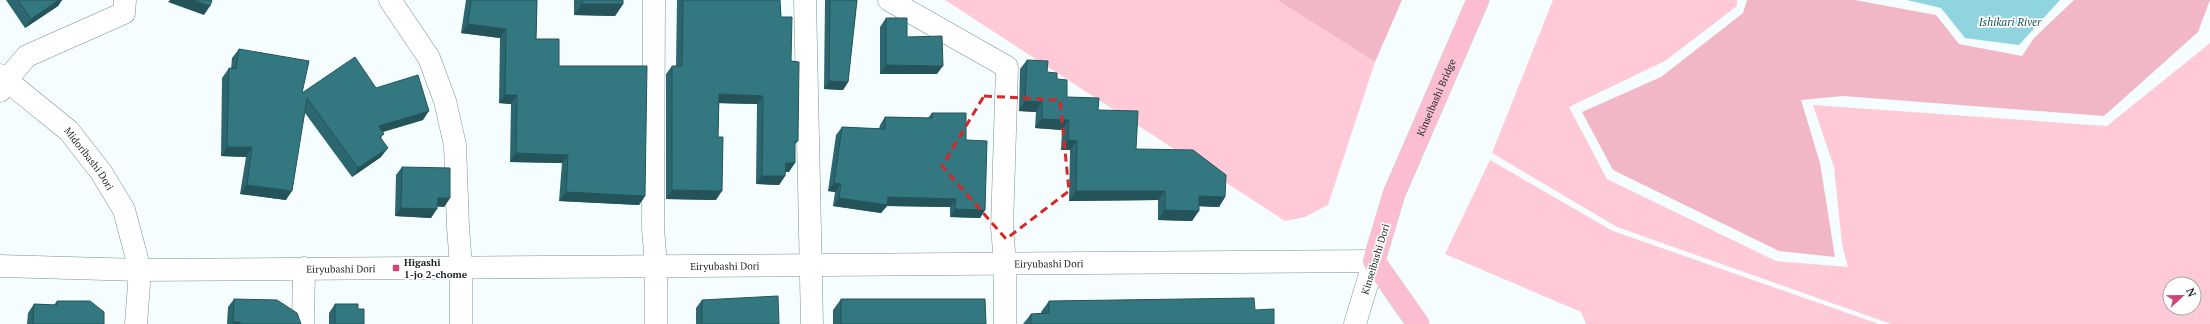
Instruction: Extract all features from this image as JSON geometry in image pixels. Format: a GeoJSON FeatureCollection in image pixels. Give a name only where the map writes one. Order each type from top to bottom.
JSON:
{"type":"FeatureCollection","features":[{"type":"Feature","properties":{"kind":"main road","name":"Kinseibashi Bridge"},"geometry":{"type":"LineString","coordinates":[[1394,194],[1478,0]]}},
{"type":"Feature","properties":{"kind":"main road","name":"Kinseibashi Dori"},"geometry":{"type":"LineString","coordinates":[[1374,261],[1394,194]]}},
{"type":"Feature","properties":{"kind":"main road"},"geometry":{"type":"LineString","coordinates":[[1374,261],[1418,324]]}},
{"type":"Feature","properties":{"kind":"street"},"geometry":{"type":"LineString","coordinates":[[2,82],[27,56],[124,13],[125,0]]}},
{"type":"Feature","properties":{"kind":"street"},"geometry":{"type":"LineString","coordinates":[[654,0],[653,228],[656,266],[656,324]]}},
{"type":"Feature","properties":{"kind":"street"},"geometry":{"type":"LineString","coordinates":[[805,0],[809,230],[812,265],[812,324]]}},
{"type":"Feature","properties":{"kind":"street"},"geometry":{"type":"LineString","coordinates":[[889,0],[1007,67],[1002,227],[1005,263],[1005,324]]}},
{"type":"Feature","properties":{"kind":"street"},"geometry":{"type":"LineString","coordinates":[[398,2],[429,58],[445,101],[455,145],[461,266],[461,324]]}},
{"type":"Feature","properties":{"kind":"street","name":"Midoribashi Dori"},"geometry":{"type":"LineString","coordinates":[[2,82],[69,131],[101,172],[124,210],[140,270],[136,324]]}},
{"type":"Feature","properties":{"kind":"street","name":"Eiryubashi Dori"},"geometry":{"type":"LineString","coordinates":[[0,266],[140,270],[461,266],[1374,261]]}},
{"type":"Feature","properties":{"kind":"street","name":"Kinseibashi Dori"},"geometry":{"type":"LineString","coordinates":[[1355,324],[1374,261]]}},
{"type":"Feature","properties":{"kind":"street"},"geometry":{"type":"LineString","coordinates":[[303,324],[304,268]]}},
{"type":"Feature","properties":{"kind":"highlighted area"},"geometry":{"type":"Polygon","coordinates":[[[984,96],[1060,100],[1069,191],[1006,239],[942,166],[984,96]]]}},
{"type":"Feature","properties":{"kind":"shaded area"},"geometry":{"type":"Polygon","coordinates":[[[945,0],[1277,0],[1375,62],[1328,205],[1305,217],[1285,221],[945,0]]]}},
{"type":"Feature","properties":{"kind":"shaded area"},"geometry":{"type":"Polygon","coordinates":[[[1277,0],[1402,0],[1375,62],[1277,0]]]}},
{"type":"Feature","properties":{"kind":"shaded area"},"geometry":{"type":"Polygon","coordinates":[[[1553,0],[1737,0],[1737,6],[1665,61],[1569,107],[1607,179],[1776,261],[1848,267],[1842,244],[1834,167],[1813,105],[2107,126],[2210,43],[2210,324],[1891,324],[1617,227],[1492,153],[1553,0]]]}},
{"type":"Feature","properties":{"kind":"shaded area"},"geometry":{"type":"Polygon","coordinates":[[[1747,0],[1855,0],[1936,15],[1959,44],[2022,56],[2034,38],[2074,0],[2210,0],[2198,32],[2104,116],[1843,96],[1801,100],[1820,163],[1835,257],[1779,251],[1613,170],[1582,112],[1661,77],[1743,13],[1747,0]]]}},
{"type":"Feature","properties":{"kind":"shaded area"},"geometry":{"type":"Polygon","coordinates":[[[1490,160],[1613,231],[1879,324],[1586,324],[1581,312],[1445,254],[1490,160]]]}},
{"type":"Feature","properties":{"kind":"water","name":"Ishikari River"},"geometry":{"type":"Polygon","coordinates":[[[1907,0],[2060,0],[2019,45],[1965,38],[1941,8],[1907,0]]]}},
{"type":"Feature","properties":{"kind":"building"},"geometry":{"type":"Polygon","coordinates":[[[18,0],[59,0],[31,19],[18,0]]]}},
{"type":"Feature","properties":{"kind":"building"},"geometry":{"type":"Polygon","coordinates":[[[193,0],[212,0],[210,6],[193,0]]]}},
{"type":"Feature","properties":{"kind":"building"},"geometry":{"type":"Polygon","coordinates":[[[471,0],[537,0],[536,39],[559,39],[559,66],[647,66],[645,196],[566,192],[568,155],[516,153],[517,95],[505,95],[506,29],[468,24],[471,0]]]}},
{"type":"Feature","properties":{"kind":"building"},"geometry":{"type":"Polygon","coordinates":[[[582,0],[623,0],[623,4],[582,4],[582,0]]]}},
{"type":"Feature","properties":{"kind":"building"},"geometry":{"type":"Polygon","coordinates":[[[683,0],[780,0],[781,17],[792,17],[791,61],[799,62],[798,141],[795,141],[795,163],[786,163],[785,176],[762,176],[763,96],[719,94],[718,137],[723,137],[722,191],[672,190],[672,66],[682,66],[683,0]]]}},
{"type":"Feature","properties":{"kind":"building"},"geometry":{"type":"Polygon","coordinates":[[[830,0],[857,0],[848,82],[829,81],[830,0]]]}},
{"type":"Feature","properties":{"kind":"building"},"geometry":{"type":"Polygon","coordinates":[[[886,18],[907,18],[907,37],[942,36],[943,66],[886,65],[886,18]]]}},
{"type":"Feature","properties":{"kind":"building"},"geometry":{"type":"Polygon","coordinates":[[[239,49],[309,61],[302,93],[355,57],[376,88],[418,75],[429,111],[379,126],[384,134],[380,137],[388,148],[358,168],[307,98],[292,191],[247,185],[252,147],[227,147],[229,68],[236,69],[239,49]]]}},
{"type":"Feature","properties":{"kind":"building"},"geometry":{"type":"Polygon","coordinates":[[[1027,60],[1048,61],[1047,72],[1057,73],[1057,79],[1067,80],[1067,97],[1099,98],[1098,110],[1138,111],[1136,149],[1193,150],[1226,175],[1225,197],[1199,196],[1199,211],[1165,210],[1165,191],[1076,191],[1077,141],[1068,140],[1069,120],[1042,119],[1042,102],[1025,101],[1027,60]]]}},
{"type":"Feature","properties":{"kind":"building"},"geometry":{"type":"Polygon","coordinates":[[[932,113],[966,113],[966,140],[987,141],[985,210],[955,209],[956,199],[888,197],[887,205],[839,198],[841,184],[834,183],[842,127],[885,129],[885,117],[932,118],[932,113]]]}},
{"type":"Feature","properties":{"kind":"building"},"geometry":{"type":"Polygon","coordinates":[[[402,167],[450,168],[450,198],[438,198],[437,209],[401,208],[402,167]]]}},
{"type":"Feature","properties":{"kind":"building"},"geometry":{"type":"Polygon","coordinates":[[[778,296],[779,324],[702,324],[702,300],[778,296]]]}},
{"type":"Feature","properties":{"kind":"building"},"geometry":{"type":"Polygon","coordinates":[[[1254,298],[1255,310],[1274,309],[1274,324],[1031,324],[1031,314],[1049,313],[1049,301],[1254,298]]]}},
{"type":"Feature","properties":{"kind":"building"},"geometry":{"type":"Polygon","coordinates":[[[234,299],[277,300],[297,313],[301,324],[240,324],[240,322],[233,322],[234,299]]]}},
{"type":"Feature","properties":{"kind":"building"},"geometry":{"type":"Polygon","coordinates":[[[841,299],[985,299],[986,324],[841,324],[841,299]]]}},
{"type":"Feature","properties":{"kind":"building"},"geometry":{"type":"Polygon","coordinates":[[[57,301],[90,301],[104,312],[104,324],[33,324],[34,304],[57,305],[57,301]]]}},
{"type":"Feature","properties":{"kind":"building"},"geometry":{"type":"Polygon","coordinates":[[[335,304],[358,304],[358,309],[364,309],[364,324],[335,324],[335,304]]]}},
{"type":"Feature","properties":{"kind":"place","name":"Higashi 1-jo 2-chome"},"geometry":{"type":"Point","coordinates":[396,268]}}]}
